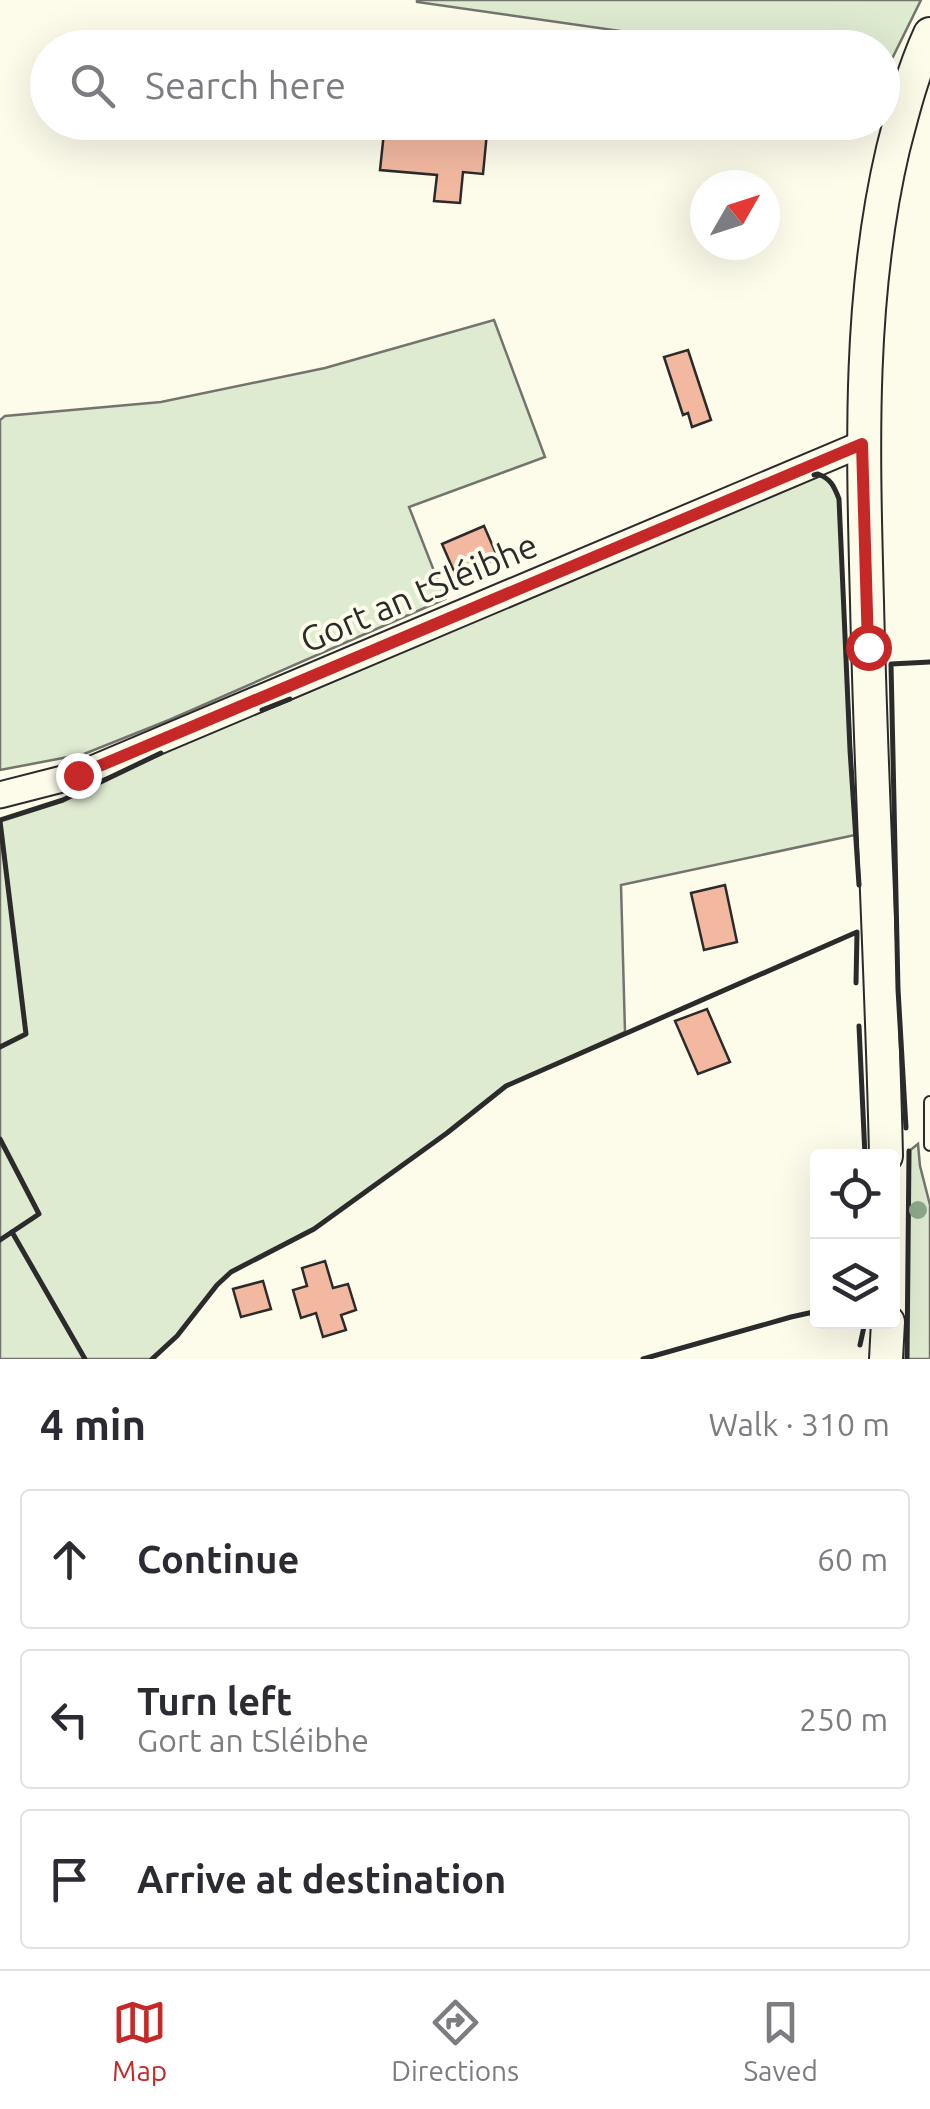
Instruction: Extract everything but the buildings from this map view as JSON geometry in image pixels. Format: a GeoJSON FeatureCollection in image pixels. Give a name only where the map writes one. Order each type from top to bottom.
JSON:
{"type":"FeatureCollection","features":[{"type":"Feature","properties":{"kind":"main road"},"geometry":{"type":"LineString","coordinates":[[900,125],[930,34]]}},
{"type":"Feature","properties":{"kind":"main road"},"geometry":{"type":"LineString","coordinates":[[886,1149],[862,444],[866,341],[882,196],[896,140]]}},
{"type":"Feature","properties":{"kind":"main road"},"geometry":{"type":"LineString","coordinates":[[886,1359],[888,1329]]}},
{"type":"Feature","properties":{"kind":"street","name":"Gort an tSléibhe"},"geometry":{"type":"LineString","coordinates":[[0,794],[78,775],[862,444]]}},
{"type":"Feature","properties":{"kind":"lane"},"geometry":{"type":"LineString","coordinates":[[930,1102],[930,1146]]}},
{"type":"Feature","properties":{"kind":"green space"},"geometry":{"type":"Polygon","coordinates":[[[921,0],[900,43],[900,30],[613,30],[417,2],[921,0]]]}},
{"type":"Feature","properties":{"kind":"green space"},"geometry":{"type":"Polygon","coordinates":[[[494,320],[545,457],[409,507],[445,599],[84,754],[0,770],[0,420],[5,416],[161,402],[325,368],[494,320]]]}},
{"type":"Feature","properties":{"kind":"green space"},"geometry":{"type":"Polygon","coordinates":[[[818,474],[831,483],[839,499],[855,835],[621,885],[625,1032],[506,1086],[314,1229],[231,1272],[177,1336],[152,1359],[0,1359],[0,820],[63,800],[195,736],[280,704],[818,474]]]}},
{"type":"Feature","properties":{"kind":"green space"},"geometry":{"type":"Polygon","coordinates":[[[918,1144],[930,1205],[930,1359],[907,1359],[909,1151],[918,1144]]]}},
{"type":"Feature","properties":{"kind":"wall"},"geometry":{"type":"LineString","coordinates":[[814,475],[829,481],[839,499],[859,885]]}},
{"type":"Feature","properties":{"kind":"wall"},"geometry":{"type":"LineString","coordinates":[[906,1128],[898,989],[891,664],[930,662]]}},
{"type":"Feature","properties":{"kind":"wall"},"geometry":{"type":"LineString","coordinates":[[262,710],[290,699]]}},
{"type":"Feature","properties":{"kind":"wall"},"geometry":{"type":"LineString","coordinates":[[0,820],[63,800],[161,753]]}},
{"type":"Feature","properties":{"kind":"wall"},"geometry":{"type":"LineString","coordinates":[[0,821],[26,1034],[0,1047]]}},
{"type":"Feature","properties":{"kind":"wall"},"geometry":{"type":"LineString","coordinates":[[152,1359],[177,1336],[231,1272],[314,1229],[506,1086],[857,932],[856,983]]}},
{"type":"Feature","properties":{"kind":"wall"},"geometry":{"type":"LineString","coordinates":[[859,1026],[865,1149]]}},
{"type":"Feature","properties":{"kind":"wall"},"geometry":{"type":"LineString","coordinates":[[0,1139],[39,1214],[0,1240]]}},
{"type":"Feature","properties":{"kind":"wall"},"geometry":{"type":"LineString","coordinates":[[907,1359],[909,1151]]}},
{"type":"Feature","properties":{"kind":"wall"},"geometry":{"type":"LineString","coordinates":[[12,1232],[85,1359]]}},
{"type":"Feature","properties":{"kind":"wall"},"geometry":{"type":"LineString","coordinates":[[643,1359],[810,1313]]}},
{"type":"Feature","properties":{"kind":"wall"},"geometry":{"type":"LineString","coordinates":[[860,1345],[863,1329]]}},
{"type":"Feature","properties":{"kind":"route"},"geometry":{"type":"LineString","coordinates":[[78,775],[862,444],[868,647]]}}]}
